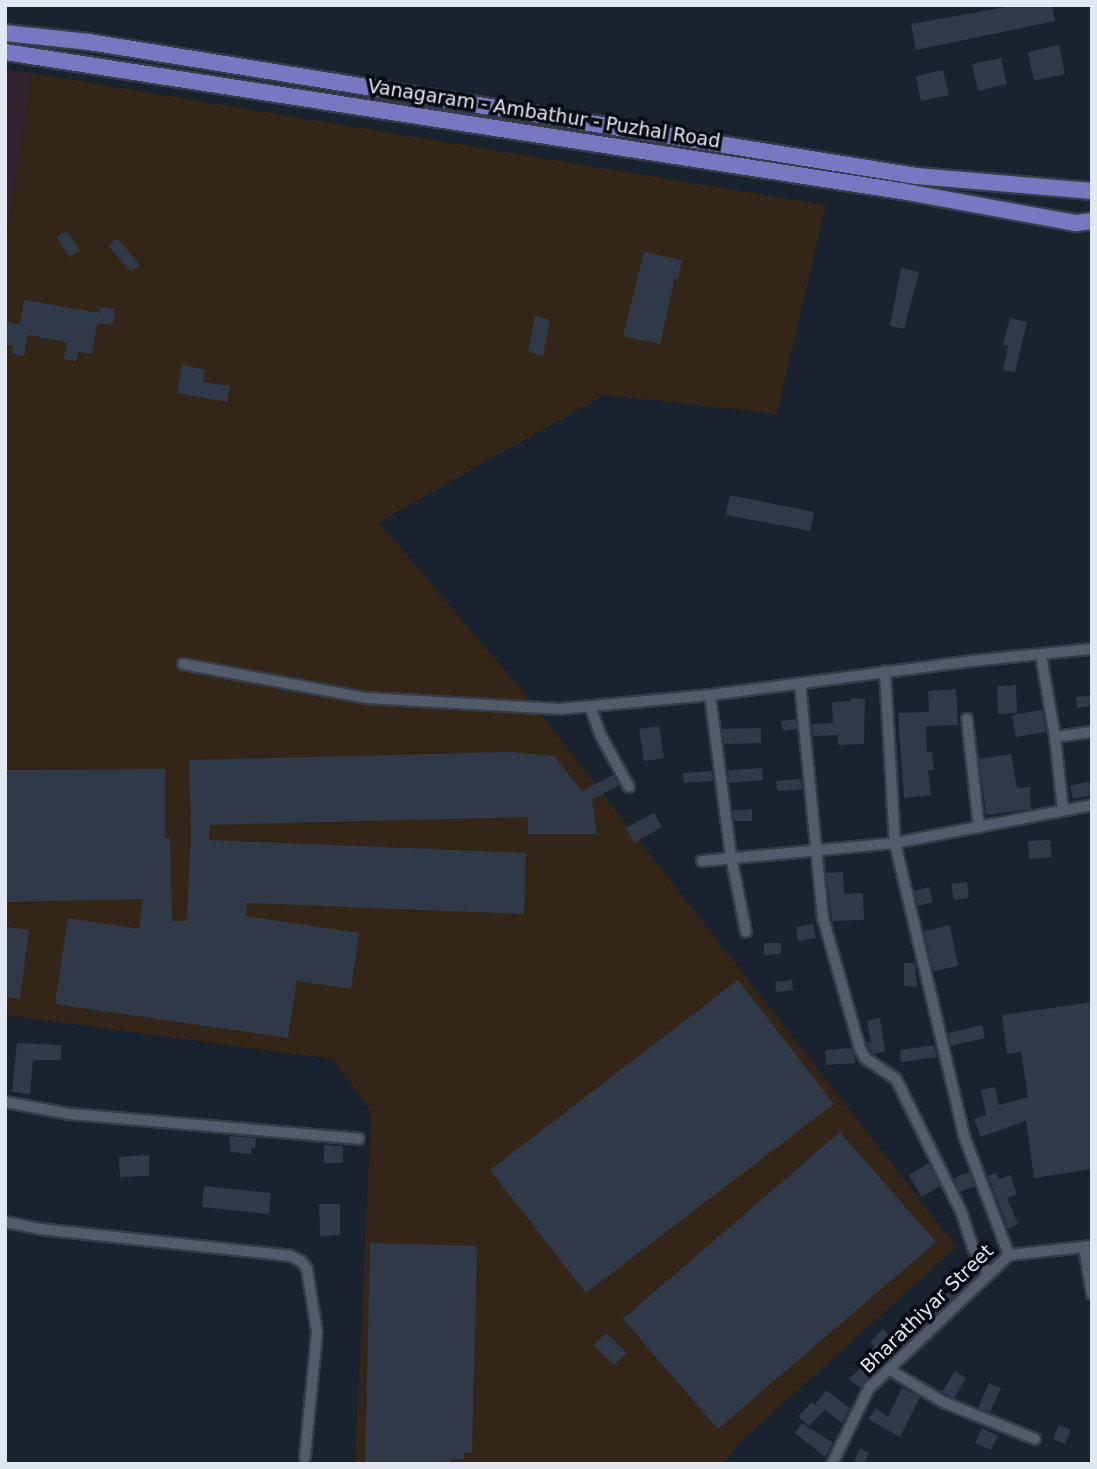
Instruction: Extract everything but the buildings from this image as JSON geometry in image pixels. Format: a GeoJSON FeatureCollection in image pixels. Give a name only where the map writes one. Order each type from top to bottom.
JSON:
{"type":"FeatureCollection","features":[{"type":"Feature","properties":{"kind":"main road"},"geometry":{"type":"LineString","coordinates":[[5,33],[102,44],[916,176],[1092,191]]}},
{"type":"Feature","properties":{"kind":"main road","name":"Vanagaram - Ambathur - Puzhal Road"},"geometry":{"type":"LineString","coordinates":[[5,52],[1084,222]]}},
{"type":"Feature","properties":{"kind":"main road"},"geometry":{"type":"LineString","coordinates":[[1056,188],[1092,179]]}},
{"type":"Feature","properties":{"kind":"street"},"geometry":{"type":"LineString","coordinates":[[183,664],[367,698],[548,709],[710,695],[885,671],[1092,649]]}},
{"type":"Feature","properties":{"kind":"street"},"geometry":{"type":"LineString","coordinates":[[1041,655],[1055,737],[1063,810]]}},
{"type":"Feature","properties":{"kind":"street"},"geometry":{"type":"LineString","coordinates":[[885,671],[895,843],[964,1136],[1009,1255]]}},
{"type":"Feature","properties":{"kind":"street"},"geometry":{"type":"LineString","coordinates":[[800,684],[814,852],[823,918],[860,1049],[865,1058],[896,1079],[961,1210],[973,1248],[988,1273]]}},
{"type":"Feature","properties":{"kind":"street"},"geometry":{"type":"LineString","coordinates":[[710,695],[731,856],[746,932]]}},
{"type":"Feature","properties":{"kind":"street"},"geometry":{"type":"LineString","coordinates":[[590,706],[601,736],[629,787]]}},
{"type":"Feature","properties":{"kind":"street"},"geometry":{"type":"LineString","coordinates":[[967,719],[979,827]]}},
{"type":"Feature","properties":{"kind":"street"},"geometry":{"type":"LineString","coordinates":[[1055,737],[1092,732]]}},
{"type":"Feature","properties":{"kind":"street"},"geometry":{"type":"LineString","coordinates":[[702,860],[895,843],[1092,805]]}},
{"type":"Feature","properties":{"kind":"street"},"geometry":{"type":"LineString","coordinates":[[5,1102],[70,1114],[359,1139]]}},
{"type":"Feature","properties":{"kind":"street"},"geometry":{"type":"LineString","coordinates":[[5,1222],[40,1229],[291,1256],[301,1261],[307,1269],[317,1332],[305,1457]]}},
{"type":"Feature","properties":{"kind":"street"},"geometry":{"type":"LineString","coordinates":[[1088,1247],[1092,1294]]}},
{"type":"Feature","properties":{"kind":"street","name":"Bharathiyar Street"},"geometry":{"type":"LineString","coordinates":[[832,1464],[869,1388],[1009,1255],[1088,1247]]}},
{"type":"Feature","properties":{"kind":"street"},"geometry":{"type":"LineString","coordinates":[[890,1370],[943,1402],[1035,1438]]}},
{"type":"Feature","properties":{"kind":"shaded area"},"geometry":{"type":"Polygon","coordinates":[[[5,70],[32,73],[5,243],[5,70]]]}},
{"type":"Feature","properties":{"kind":"shaded area"},"geometry":{"type":"Polygon","coordinates":[[[32,73],[826,205],[777,414],[605,395],[379,522],[527,696],[957,1247],[737,1445],[724,1464],[355,1464],[371,1112],[333,1059],[5,1015],[5,243],[32,73]]]}}]}
